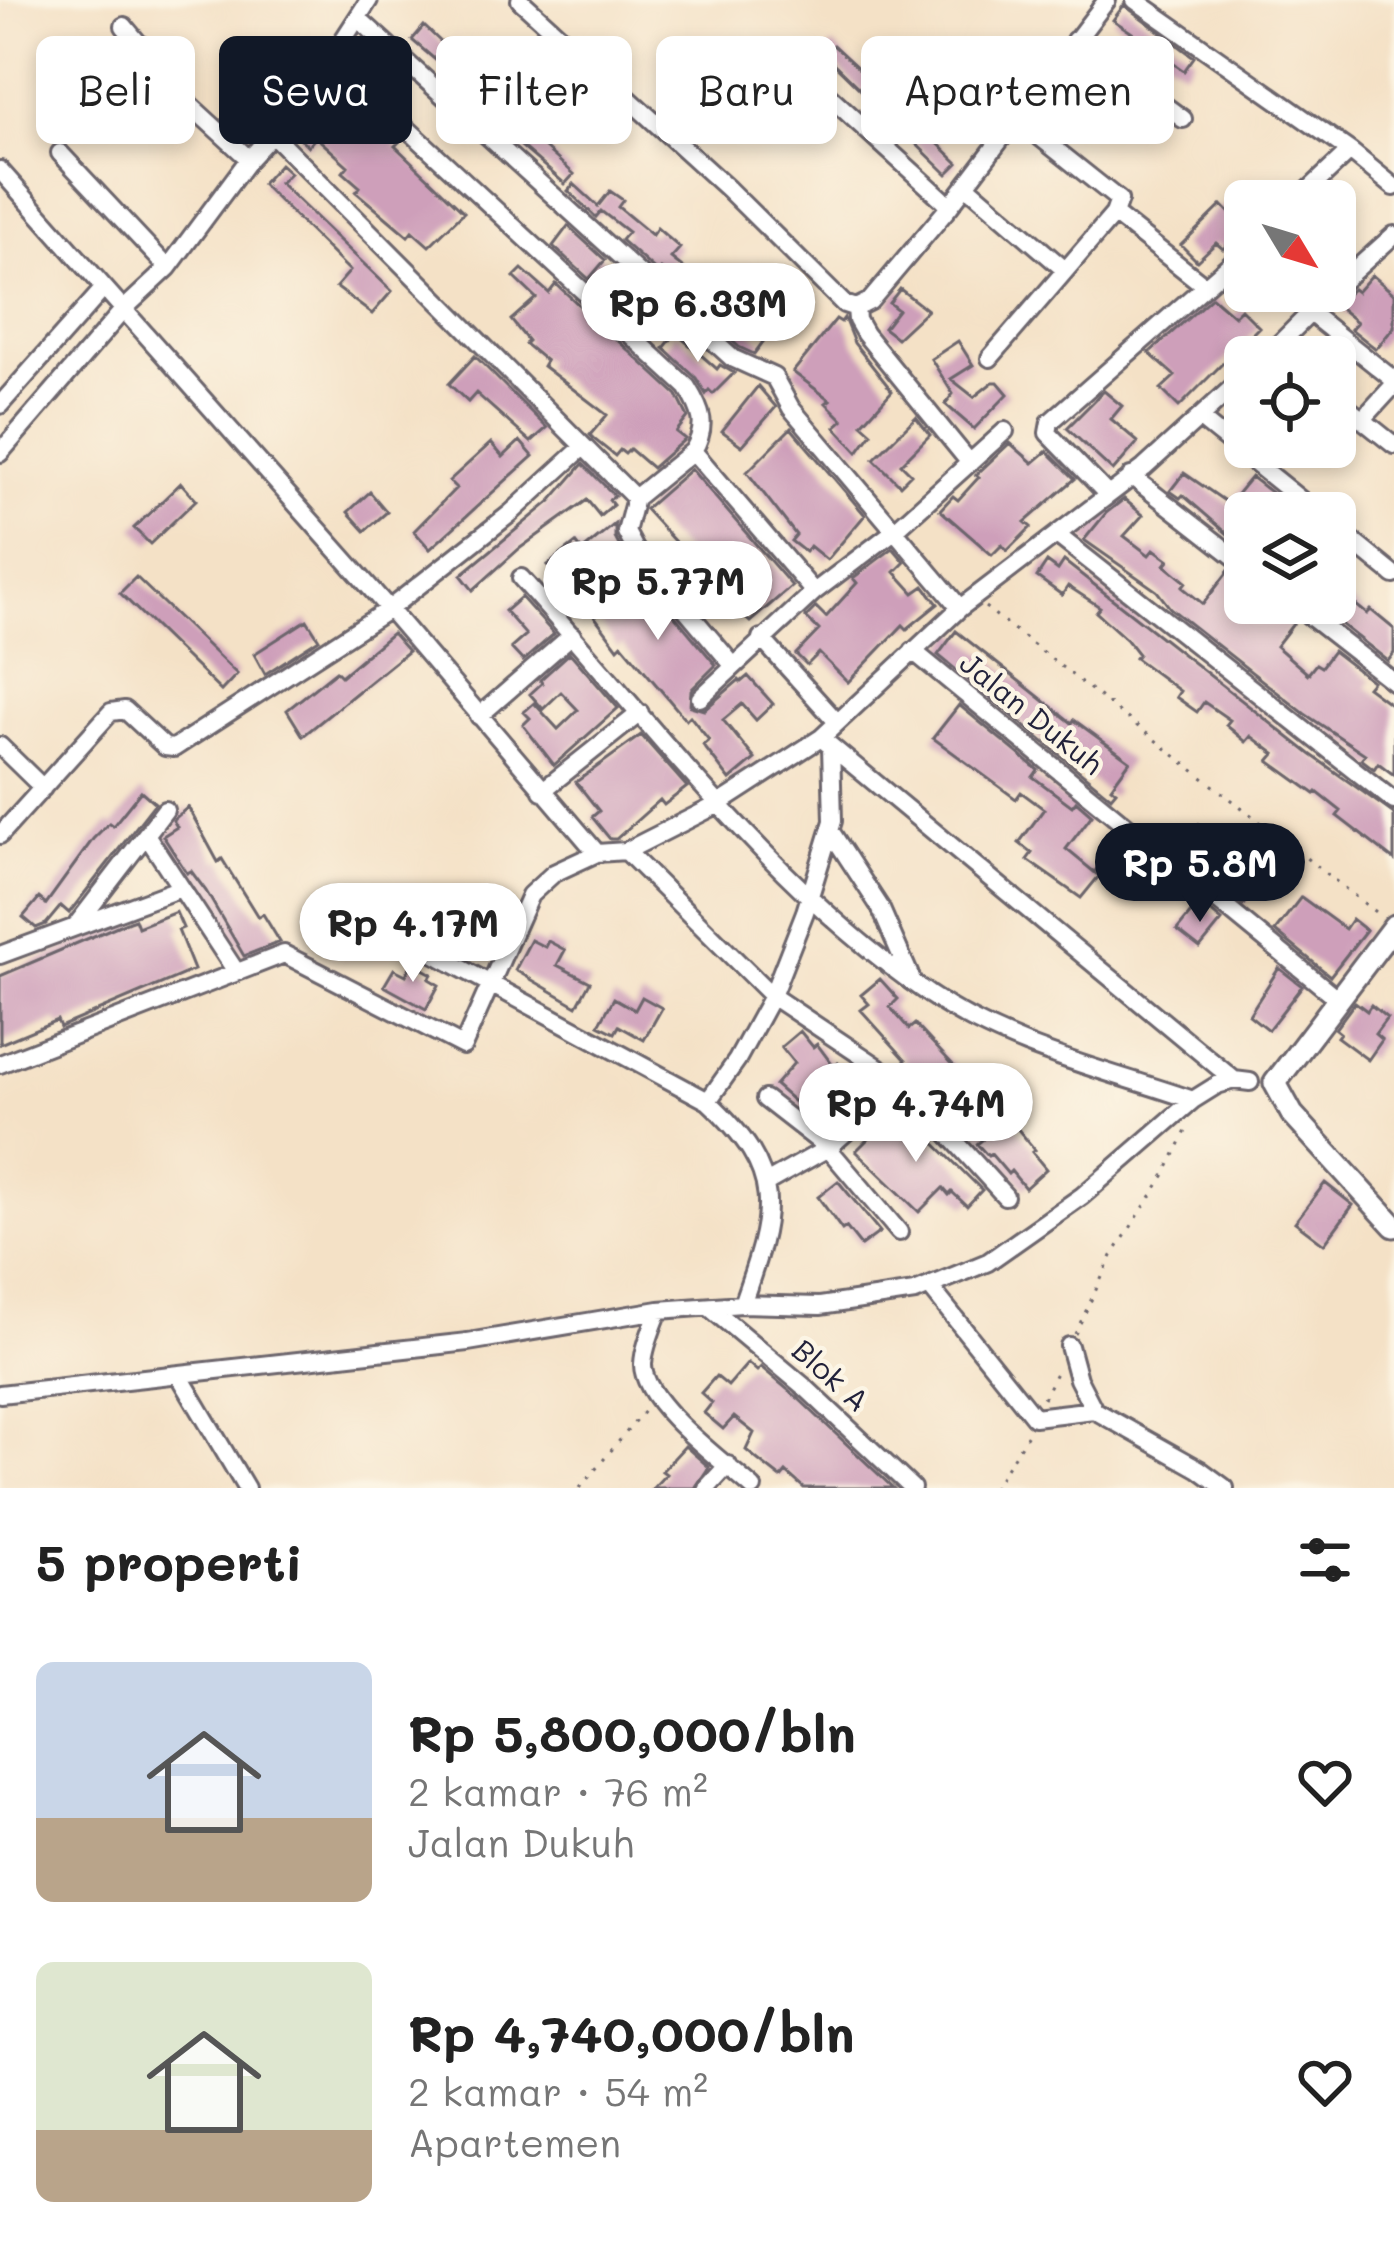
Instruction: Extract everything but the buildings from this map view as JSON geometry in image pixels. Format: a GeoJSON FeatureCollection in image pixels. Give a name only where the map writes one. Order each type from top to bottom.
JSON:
{"type":"FeatureCollection","features":[{"type":"Feature","properties":{"kind":"street"},"geometry":{"type":"LineString","coordinates":[[347,36],[369,0]]}},
{"type":"Feature","properties":{"kind":"street"},"geometry":{"type":"LineString","coordinates":[[520,0],[728,189],[844,304],[856,308],[870,301],[997,144]]}},
{"type":"Feature","properties":{"kind":"street"},"geometry":{"type":"LineString","coordinates":[[1078,36],[1107,0]]}},
{"type":"Feature","properties":{"kind":"street"},"geometry":{"type":"LineString","coordinates":[[1135,0],[1394,187]]}},
{"type":"Feature","properties":{"kind":"street"},"geometry":{"type":"LineString","coordinates":[[358,19],[732,358],[774,376],[791,408],[893,532],[967,603]]}},
{"type":"Feature","properties":{"kind":"street"},"geometry":{"type":"LineString","coordinates":[[124,26],[190,104],[249,159]]}},
{"type":"Feature","properties":{"kind":"street"},"geometry":{"type":"LineString","coordinates":[[837,102],[950,206]]}},
{"type":"Feature","properties":{"kind":"street"},"geometry":{"type":"LineString","coordinates":[[1174,112],[1183,119]]}},
{"type":"Feature","properties":{"kind":"street"},"geometry":{"type":"LineString","coordinates":[[412,133],[687,387],[702,411],[703,435],[693,451],[634,498],[626,532],[634,549],[732,664]]}},
{"type":"Feature","properties":{"kind":"street"},"geometry":{"type":"LineString","coordinates":[[0,453],[124,309],[168,268],[265,144]]}},
{"type":"Feature","properties":{"kind":"street"},"geometry":{"type":"LineString","coordinates":[[282,144],[634,498]]}},
{"type":"Feature","properties":{"kind":"street"},"geometry":{"type":"LineString","coordinates":[[990,358],[1114,214],[1118,200],[1048,144]]}},
{"type":"Feature","properties":{"kind":"street"},"geometry":{"type":"LineString","coordinates":[[1320,180],[1350,151]]}},
{"type":"Feature","properties":{"kind":"street"},"geometry":{"type":"LineString","coordinates":[[60,153],[168,268]]}},
{"type":"Feature","properties":{"kind":"street"},"geometry":{"type":"LineString","coordinates":[[0,170],[389,609],[597,853]]}},
{"type":"Feature","properties":{"kind":"street"},"geometry":{"type":"LineString","coordinates":[[966,185],[1066,270]]}},
{"type":"Feature","properties":{"kind":"street"},"geometry":{"type":"LineString","coordinates":[[1114,214],[1205,286]]}},
{"type":"Feature","properties":{"kind":"street"},"geometry":{"type":"LineString","coordinates":[[1356,270],[1394,235]]}},
{"type":"Feature","properties":{"kind":"street"},"geometry":{"type":"LineString","coordinates":[[1106,494],[1048,433],[1050,422],[1224,269]]}},
{"type":"Feature","properties":{"kind":"street"},"geometry":{"type":"LineString","coordinates":[[0,405],[104,288]]}},
{"type":"Feature","properties":{"kind":"street"},"geometry":{"type":"LineString","coordinates":[[856,308],[856,320],[873,345],[970,463]]}},
{"type":"Feature","properties":{"kind":"street"},"geometry":{"type":"LineString","coordinates":[[1291,336],[1310,314],[1394,383],[1362,420]]}},
{"type":"Feature","properties":{"kind":"street"},"geometry":{"type":"LineString","coordinates":[[0,1064],[284,954],[463,1046],[530,895],[547,877],[597,853],[626,851],[826,742],[837,722],[967,603],[1131,476],[1224,395]]}},
{"type":"Feature","properties":{"kind":"street"},"geometry":{"type":"LineString","coordinates":[[1356,415],[1394,445]]}},
{"type":"Feature","properties":{"kind":"street"},"geometry":{"type":"LineString","coordinates":[[1199,418],[1291,492]]}},
{"type":"Feature","properties":{"kind":"street"},"geometry":{"type":"LineString","coordinates":[[700,698],[761,638],[893,532],[1005,430]]}},
{"type":"Feature","properties":{"kind":"street"},"geometry":{"type":"LineString","coordinates":[[1,832],[111,712],[125,710],[165,748],[174,748],[389,609],[512,513],[582,448]]}},
{"type":"Feature","properties":{"kind":"street"},"geometry":{"type":"LineString","coordinates":[[693,451],[814,592]]}},
{"type":"Feature","properties":{"kind":"street"},"geometry":{"type":"LineString","coordinates":[[1131,476],[1224,549]]}},
{"type":"Feature","properties":{"kind":"street"},"geometry":{"type":"LineString","coordinates":[[1057,535],[1394,801]]}},
{"type":"Feature","properties":{"kind":"street"},"geometry":{"type":"LineString","coordinates":[[1356,544],[1394,574]]}},
{"type":"Feature","properties":{"kind":"street"},"geometry":{"type":"LineString","coordinates":[[521,578],[718,804],[810,898],[912,981],[1010,1037],[1198,1097]]}},
{"type":"Feature","properties":{"kind":"street"},"geometry":{"type":"LineString","coordinates":[[1320,624],[1394,682]]}},
{"type":"Feature","properties":{"kind":"street"},"geometry":{"type":"LineString","coordinates":[[478,716],[572,635]]}},
{"type":"Feature","properties":{"kind":"street"},"geometry":{"type":"LineString","coordinates":[[761,638],[837,722]]}},
{"type":"Feature","properties":{"kind":"street","name":"Jalan Dukuh"},"geometry":{"type":"LineString","coordinates":[[913,652],[1340,1000]]}},
{"type":"Feature","properties":{"kind":"street"},"geometry":{"type":"LineString","coordinates":[[542,791],[640,713]]}},
{"type":"Feature","properties":{"kind":"street"},"geometry":{"type":"LineString","coordinates":[[708,1100],[737,1060],[772,996],[810,898],[831,832],[826,742]]}},
{"type":"Feature","properties":{"kind":"street"},"geometry":{"type":"LineString","coordinates":[[0,1394],[468,1342],[659,1310],[742,1304],[820,1306],[930,1287],[988,1262],[1082,1196],[1198,1097],[1242,1081],[826,742]]}},
{"type":"Feature","properties":{"kind":"street"},"geometry":{"type":"LineString","coordinates":[[0,746],[43,788]]}},
{"type":"Feature","properties":{"kind":"street"},"geometry":{"type":"LineString","coordinates":[[76,925],[166,810]]}},
{"type":"Feature","properties":{"kind":"street"},"geometry":{"type":"LineString","coordinates":[[831,832],[880,907],[912,981]]}},
{"type":"Feature","properties":{"kind":"street"},"geometry":{"type":"LineString","coordinates":[[147,836],[235,970]]}},
{"type":"Feature","properties":{"kind":"street"},"geometry":{"type":"LineString","coordinates":[[626,851],[772,996],[902,1083],[1005,1196]]}},
{"type":"Feature","properties":{"kind":"street"},"geometry":{"type":"LineString","coordinates":[[0,956],[181,888]]}},
{"type":"Feature","properties":{"kind":"street"},"geometry":{"type":"LineString","coordinates":[[1394,927],[1275,1083],[1292,1114],[1394,1226]]}},
{"type":"Feature","properties":{"kind":"street"},"geometry":{"type":"LineString","coordinates":[[410,940],[708,1100],[740,1134],[758,1159],[770,1219],[742,1304]]}},
{"type":"Feature","properties":{"kind":"street"},"geometry":{"type":"LineString","coordinates":[[766,1183],[829,1148],[902,1083]]}},
{"type":"Feature","properties":{"kind":"street"},"geometry":{"type":"LineString","coordinates":[[765,1099],[829,1148],[899,1232]]}},
{"type":"Feature","properties":{"kind":"street"},"geometry":{"type":"LineString","coordinates":[[930,1287],[1034,1417],[1094,1410]]}},
{"type":"Feature","properties":{"kind":"street","name":"Blok A"},"geometry":{"type":"LineString","coordinates":[[709,1307],[807,1388],[912,1488]]}},
{"type":"Feature","properties":{"kind":"street"},"geometry":{"type":"LineString","coordinates":[[659,1310],[643,1362],[655,1399],[753,1488]]}},
{"type":"Feature","properties":{"kind":"street"},"geometry":{"type":"LineString","coordinates":[[1069,1346],[1094,1410],[1217,1485]]}},
{"type":"Feature","properties":{"kind":"street"},"geometry":{"type":"LineString","coordinates":[[179,1375],[246,1488]]}},
{"type":"Feature","properties":{"kind":"street"},"geometry":{"type":"LineString","coordinates":[[707,1488],[728,1465]]}},
{"type":"Feature","properties":{"kind":"path"},"geometry":{"type":"LineString","coordinates":[[967,603],[1394,927]]}},
{"type":"Feature","properties":{"kind":"path"},"geometry":{"type":"LineString","coordinates":[[993,1488],[1022,1447],[1112,1256],[1165,1176],[1198,1097]]}},
{"type":"Feature","properties":{"kind":"path"},"geometry":{"type":"LineString","coordinates":[[580,1488],[655,1399]]}}]}
